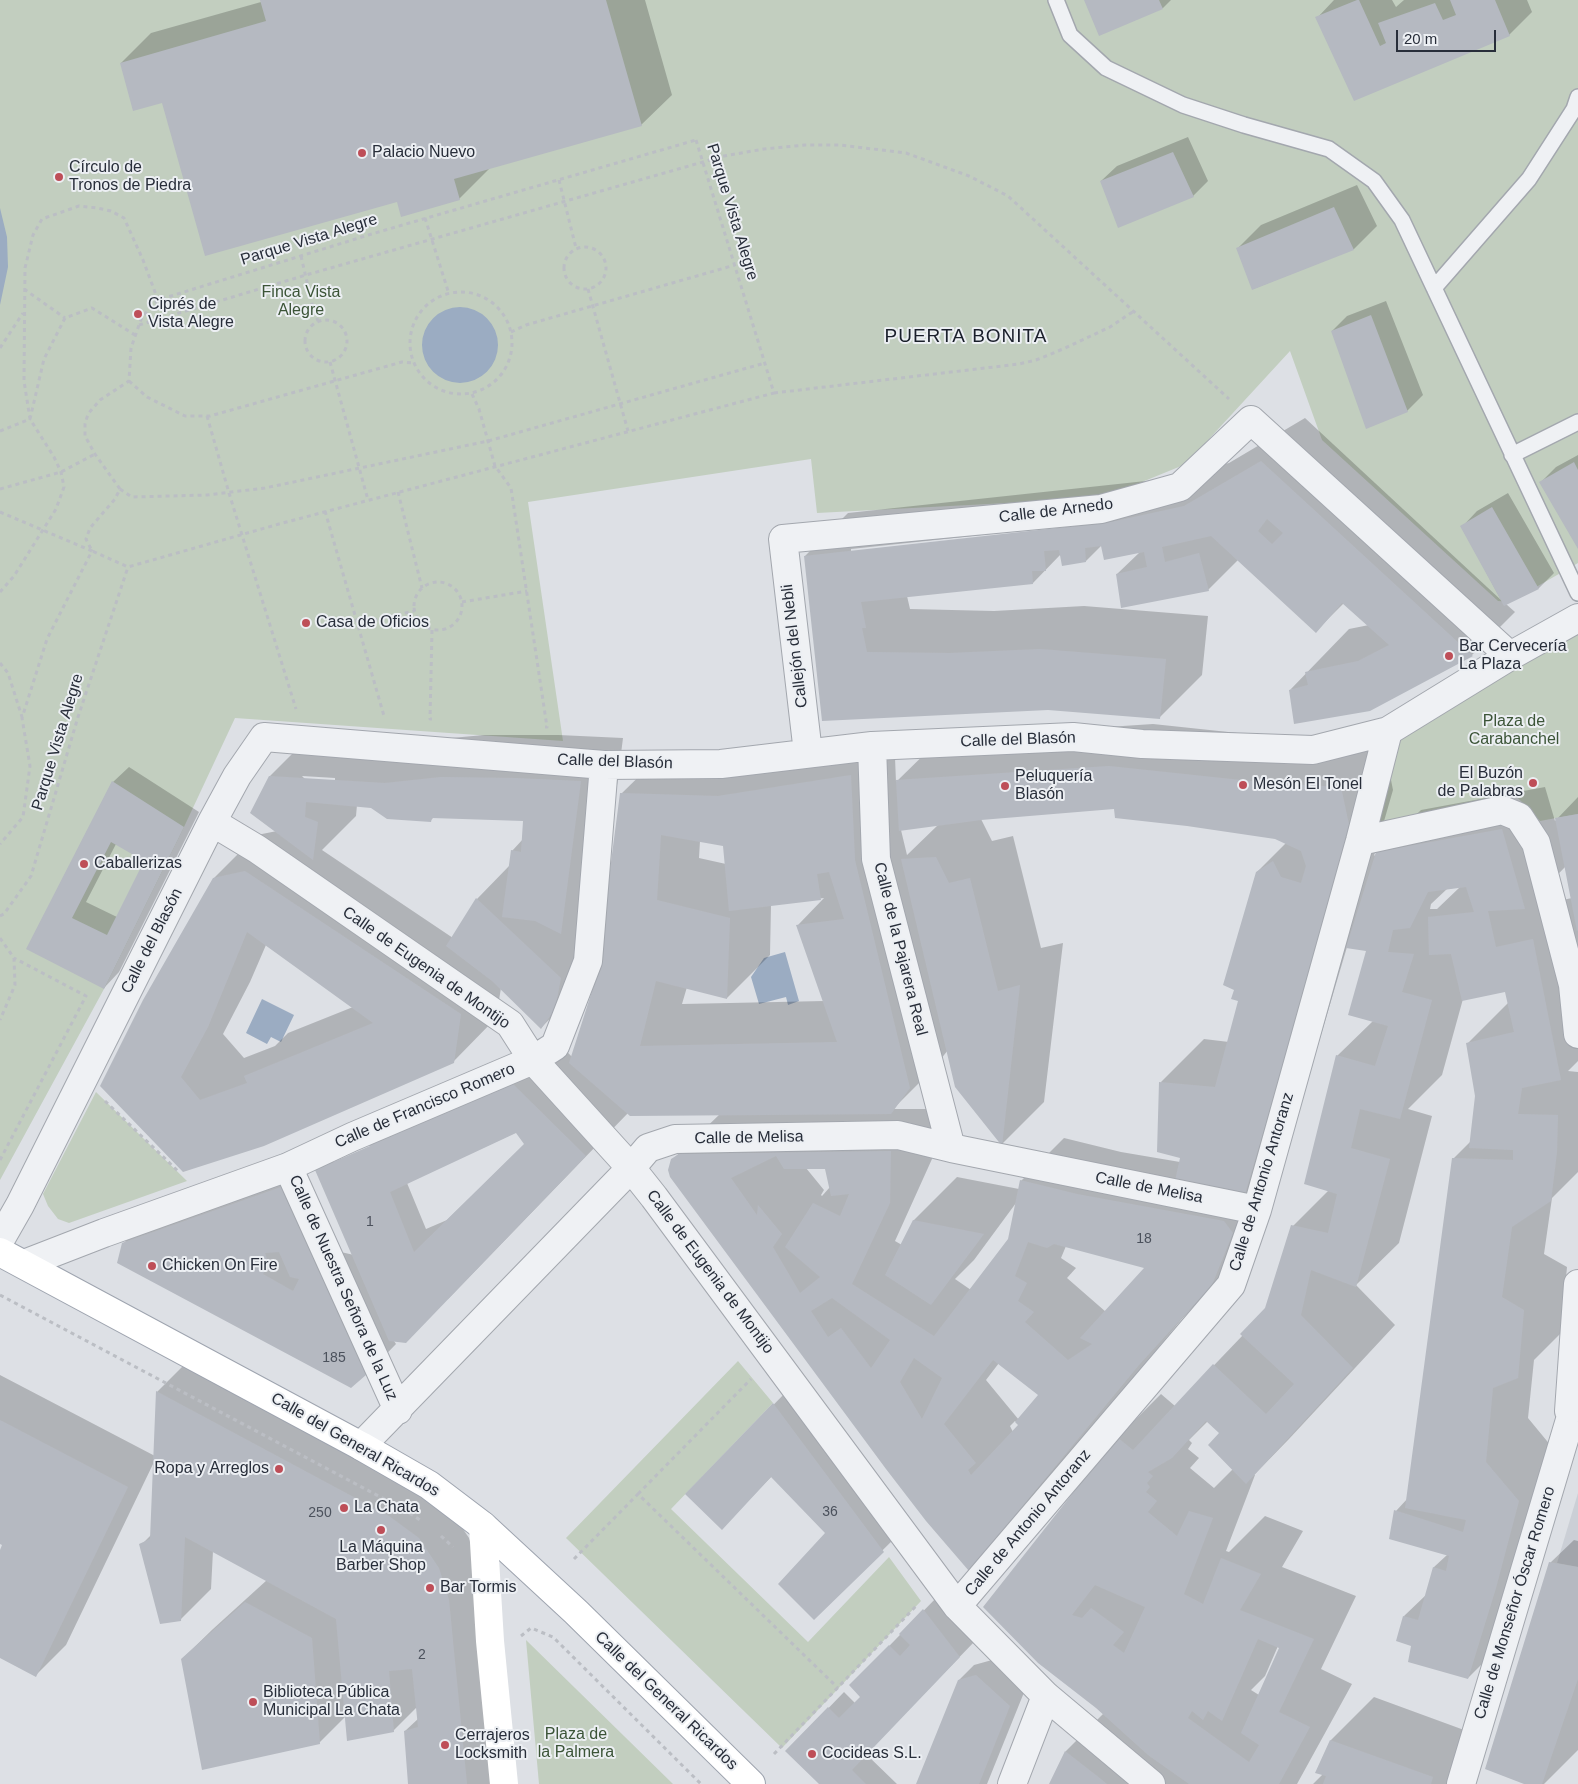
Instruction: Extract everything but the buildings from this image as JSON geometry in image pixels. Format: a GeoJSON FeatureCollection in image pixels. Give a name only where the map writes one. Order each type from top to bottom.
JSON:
{"type":"FeatureCollection","features":[{"type":"Feature","properties":{"kind":"main road","name":"Calle del General Ricardos"},"geometry":{"type":"LineString","coordinates":[[0,1252],[361,1446],[429,1486],[483,1526],[576,1612],[752,1784]]}},
{"type":"Feature","properties":{"kind":"main road"},"geometry":{"type":"LineString","coordinates":[[483,1526],[490,1641],[504,1784]]}},
{"type":"Feature","properties":{"kind":"street","name":"Calle de Arnedo"},"geometry":{"type":"LineString","coordinates":[[783,538],[1101,508],[1180,487],[1251,420]]}},
{"type":"Feature","properties":{"kind":"street"},"geometry":{"type":"LineString","coordinates":[[1251,420],[1510,656],[1578,618]]}},
{"type":"Feature","properties":{"kind":"street","name":"Callejón del Nebli"},"geometry":{"type":"LineString","coordinates":[[783,538],[808,753]]}},
{"type":"Feature","properties":{"kind":"street","name":"Calle del Blasón"},"geometry":{"type":"LineString","coordinates":[[0,1240],[20,1205],[212,822],[237,776],[264,737],[604,765],[721,764],[872,746],[1073,737],[1142,744],[1312,750],[1388,731],[1510,656]]}},
{"type":"Feature","properties":{"kind":"street","name":"Calle de Antonio Antoranz"},"geometry":{"type":"LineString","coordinates":[[957,1606],[1231,1285],[1257,1210],[1360,840],[1388,731]]}},
{"type":"Feature","properties":{"kind":"street","name":"Calle de la Pajarera Real"},"geometry":{"type":"LineString","coordinates":[[872,746],[876,859],[951,1148]]}},
{"type":"Feature","properties":{"kind":"street","name":"Calle de Francisco Romero"},"geometry":{"type":"LineString","coordinates":[[24,1264],[288,1167],[532,1060],[555,1046],[588,961],[604,765]]}},
{"type":"Feature","properties":{"kind":"street"},"geometry":{"type":"LineString","coordinates":[[1360,840],[1502,810],[1519,817],[1536,843],[1574,986],[1578,1034]]}},
{"type":"Feature","properties":{"kind":"street","name":"Calle de Eugenia de Montijo"},"geometry":{"type":"LineString","coordinates":[[212,822],[257,849],[510,1024],[532,1060],[631,1168],[957,1606],[1046,1696],[1151,1784]]}},
{"type":"Feature","properties":{"kind":"street","name":"Calle de Melisa"},"geometry":{"type":"LineString","coordinates":[[361,1446],[398,1410],[631,1168],[648,1148],[675,1139],[898,1135],[951,1148],[1257,1210]]}},
{"type":"Feature","properties":{"kind":"street","name":"Calle de Nuestra Señora de la Luz"},"geometry":{"type":"LineString","coordinates":[[288,1167],[398,1410]]}},
{"type":"Feature","properties":{"kind":"street","name":"Calle de Monseñor Óscar Romero"},"geometry":{"type":"LineString","coordinates":[[1568,1423],[1578,1284]]}},
{"type":"Feature","properties":{"kind":"street","name":"Calle de Monseñor Óscar Romero"},"geometry":{"type":"LineString","coordinates":[[1461,1784],[1578,1393]]}},
{"type":"Feature","properties":{"kind":"street"},"geometry":{"type":"LineString","coordinates":[[1012,1784],[1046,1696]]}},
{"type":"Feature","properties":{"kind":"lane"},"geometry":{"type":"LineString","coordinates":[[1056,0],[1070,35],[1106,68],[1182,104],[1244,125],[1329,149],[1374,181],[1402,220],[1578,593]]}},
{"type":"Feature","properties":{"kind":"lane"},"geometry":{"type":"LineString","coordinates":[[1434,288],[1530,179],[1574,110],[1578,97]]}},
{"type":"Feature","properties":{"kind":"lane"},"geometry":{"type":"LineString","coordinates":[[1512,455],[1578,422]]}},
{"type":"Feature","properties":{"kind":"path","name":"Parque Vista Alegre"},"geometry":{"type":"LineString","coordinates":[[158,300],[425,218],[696,140],[774,394]]}},
{"type":"Feature","properties":{"kind":"path"},"geometry":{"type":"LineString","coordinates":[[139,325],[306,275],[704,162],[764,149],[805,145],[840,145],[906,153],[936,162],[984,182],[1008,196],[1251,420]]}},
{"type":"Feature","properties":{"kind":"path"},"geometry":{"type":"LineString","coordinates":[[559,180],[576,248]]}},
{"type":"Feature","properties":{"kind":"path"},"geometry":{"type":"LineString","coordinates":[[0,592],[14,576],[56,509],[64,487],[54,457],[30,419],[24,382],[25,268],[33,235],[42,220],[79,206],[111,211],[124,218],[158,300],[142,317],[135,335],[131,348],[129,380]]}},
{"type":"Feature","properties":{"kind":"path"},"geometry":{"type":"LineString","coordinates":[[425,218],[449,294]]}},
{"type":"Feature","properties":{"kind":"path"},"geometry":{"type":"LineString","coordinates":[[584,246],[591,248],[597,251],[605,262],[605,275],[597,286],[588,289],[576,288],[566,278],[563,264],[566,257],[576,248],[584,246]]}},
{"type":"Feature","properties":{"kind":"path"},"geometry":{"type":"LineString","coordinates":[[301,256],[313,308],[318,321]]}},
{"type":"Feature","properties":{"kind":"path"},"geometry":{"type":"LineString","coordinates":[[511,332],[526,325],[735,265]]}},
{"type":"Feature","properties":{"kind":"path"},"geometry":{"type":"LineString","coordinates":[[24,289],[65,318]]}},
{"type":"Feature","properties":{"kind":"path"},"geometry":{"type":"LineString","coordinates":[[588,289],[628,431]]}},
{"type":"Feature","properties":{"kind":"path"},"geometry":{"type":"LineString","coordinates":[[465,292],[481,296],[495,304],[505,317],[511,332],[512,348],[508,364],[500,378],[487,388],[472,394],[454,394],[437,389],[424,377],[414,363],[410,345],[412,328],[421,312],[434,300],[449,294],[465,292]]}},
{"type":"Feature","properties":{"kind":"path"},"geometry":{"type":"LineString","coordinates":[[30,419],[44,359],[65,318],[92,308],[135,335]]}},
{"type":"Feature","properties":{"kind":"path"},"geometry":{"type":"LineString","coordinates":[[0,348],[24,312]]}},
{"type":"Feature","properties":{"kind":"path"},"geometry":{"type":"LineString","coordinates":[[0,512],[128,567],[325,511],[774,394],[1019,364],[1036,360],[1110,327],[1134,312]]}},
{"type":"Feature","properties":{"kind":"path"},"geometry":{"type":"LineString","coordinates":[[326,320],[339,324],[347,335],[347,348],[338,359],[330,362],[318,361],[312,357],[305,344],[308,330],[318,321],[326,320]]}},
{"type":"Feature","properties":{"kind":"path"},"geometry":{"type":"LineString","coordinates":[[330,362],[368,500]]}},
{"type":"Feature","properties":{"kind":"path"},"geometry":{"type":"LineString","coordinates":[[129,380],[147,397],[185,416],[207,416],[402,362],[414,363]]}},
{"type":"Feature","properties":{"kind":"path"},"geometry":{"type":"LineString","coordinates":[[129,380],[100,400],[88,414],[85,424],[85,436],[95,454],[120,489],[132,497],[207,495],[265,488],[488,441],[765,363]]}},
{"type":"Feature","properties":{"kind":"path"},"geometry":{"type":"LineString","coordinates":[[472,394],[479,409],[495,466],[511,488],[546,727],[537,727]]}},
{"type":"Feature","properties":{"kind":"path"},"geometry":{"type":"LineString","coordinates":[[207,416],[297,712]]}},
{"type":"Feature","properties":{"kind":"path"},"geometry":{"type":"LineString","coordinates":[[0,431],[30,419]]}},
{"type":"Feature","properties":{"kind":"path"},"geometry":{"type":"LineString","coordinates":[[0,489],[60,472],[95,454]]}},
{"type":"Feature","properties":{"kind":"path"},"geometry":{"type":"LineString","coordinates":[[92,551],[86,539],[90,528],[115,499],[120,489]]}},
{"type":"Feature","properties":{"kind":"path"},"geometry":{"type":"LineString","coordinates":[[398,492],[422,588]]}},
{"type":"Feature","properties":{"kind":"path"},"geometry":{"type":"LineString","coordinates":[[325,511],[384,716],[393,716]]}},
{"type":"Feature","properties":{"kind":"path"},"geometry":{"type":"LineString","coordinates":[[22,718],[48,639],[92,551]]}},
{"type":"Feature","properties":{"kind":"path","name":"Parque Vista Alegre"},"geometry":{"type":"LineString","coordinates":[[0,916],[4,914],[31,876],[78,717],[128,567]]}},
{"type":"Feature","properties":{"kind":"path"},"geometry":{"type":"LineString","coordinates":[[434,582],[450,584],[456,590],[462,602],[461,614],[457,621],[451,627],[443,630],[432,630],[422,624],[414,611],[416,596],[426,584],[434,582]]}},
{"type":"Feature","properties":{"kind":"path"},"geometry":{"type":"LineString","coordinates":[[462,602],[527,590]]}},
{"type":"Feature","properties":{"kind":"path"},"geometry":{"type":"LineString","coordinates":[[358,624],[414,611]]}},
{"type":"Feature","properties":{"kind":"path"},"geometry":{"type":"LineString","coordinates":[[430,719],[432,630]]}},
{"type":"Feature","properties":{"kind":"path"},"geometry":{"type":"LineString","coordinates":[[0,663],[8,673],[22,718],[30,766],[23,818],[0,844]]}},
{"type":"Feature","properties":{"kind":"path"},"geometry":{"type":"LineString","coordinates":[[421,718],[440,720]]}},
{"type":"Feature","properties":{"kind":"path"},"geometry":{"type":"LineString","coordinates":[[0,938],[14,958],[86,996],[0,1160]]}},
{"type":"Feature","properties":{"kind":"path"},"geometry":{"type":"LineString","coordinates":[[0,1020],[15,985],[14,958]]}},
{"type":"Feature","properties":{"kind":"path"},"geometry":{"type":"LineString","coordinates":[[103,1099],[180,1174]]}},
{"type":"Feature","properties":{"kind":"path"},"geometry":{"type":"LineString","coordinates":[[0,1295],[403,1509],[423,1522]]}},
{"type":"Feature","properties":{"kind":"path"},"geometry":{"type":"LineString","coordinates":[[574,1559],[752,1378]]}},
{"type":"Feature","properties":{"kind":"path"},"geometry":{"type":"LineString","coordinates":[[638,1494],[838,1688]]}},
{"type":"Feature","properties":{"kind":"path"},"geometry":{"type":"LineString","coordinates":[[437,1531],[455,1550]]}},
{"type":"Feature","properties":{"kind":"path"},"geometry":{"type":"LineString","coordinates":[[774,1754],[921,1601]]}},
{"type":"Feature","properties":{"kind":"path"},"geometry":{"type":"LineString","coordinates":[[517,1640],[532,1628],[553,1637],[701,1784]]}},
{"type":"Feature","properties":{"kind":"shaded area"},"geometry":{"type":"Polygon","coordinates":[[[1578,1493],[1578,1567],[1557,1563],[1578,1493]]]}},
{"type":"Feature","properties":{"kind":"green space","name":"Finca Vista Alegre"},"geometry":{"type":"Polygon","coordinates":[[[0,0],[1578,0],[1578,563],[1510,602],[1498,601],[1322,440],[1290,351],[1186,464],[1103,498],[817,513],[811,459],[528,502],[563,741],[235,718],[184,827],[104,989],[0,1180],[0,0]]]}},
{"type":"Feature","properties":{"kind":"green space","name":"Plaza de Carabanchel"},"geometry":{"type":"Polygon","coordinates":[[[1578,617],[1578,814],[1540,821],[1515,795],[1378,825],[1386,785],[1401,733],[1578,617]]]}},
{"type":"Feature","properties":{"kind":"green space"},"geometry":{"type":"Polygon","coordinates":[[[96,1092],[187,1181],[69,1223],[58,1219],[48,1206],[43,1194],[96,1092]]]}},
{"type":"Feature","properties":{"kind":"green space"},"geometry":{"type":"Polygon","coordinates":[[[738,1361],[773,1403],[671,1509],[808,1642],[889,1557],[921,1601],[782,1748],[566,1538],[738,1361]]]}},
{"type":"Feature","properties":{"kind":"green space","name":"Plaza de la Palmera"},"geometry":{"type":"Polygon","coordinates":[[[526,1640],[673,1784],[539,1784],[526,1640]]]}},
{"type":"Feature","properties":{"kind":"water"},"geometry":{"type":"Polygon","coordinates":[[[0,208],[7,237],[8,267],[0,305],[0,208]]]}},
{"type":"Feature","properties":{"kind":"water"},"geometry":{"type":"Polygon","coordinates":[[[453,307],[467,307],[481,313],[492,324],[498,338],[495,360],[487,372],[467,383],[453,383],[439,377],[428,366],[422,352],[422,338],[428,324],[439,313],[453,307]]]}},
{"type":"Feature","properties":{"kind":"water"},"geometry":{"type":"Polygon","coordinates":[[[785,952],[799,1001],[788,1005],[786,997],[759,1004],[751,977],[764,958],[785,952]]]}},
{"type":"Feature","properties":{"kind":"water"},"geometry":{"type":"Polygon","coordinates":[[[262,999],[294,1015],[281,1042],[271,1037],[267,1044],[246,1033],[262,999]]]}},
{"type":"Feature","properties":{"kind":"place","name":"Palacio Nuevo"},"geometry":{"type":"Point","coordinates":[362,153]}},
{"type":"Feature","properties":{"kind":"place","name":"Círculo de Tronos de Piedra"},"geometry":{"type":"Point","coordinates":[59,177]}},
{"type":"Feature","properties":{"kind":"place","name":"Ciprés de Vista Alegre"},"geometry":{"type":"Point","coordinates":[138,314]}},
{"type":"Feature","properties":{"kind":"place","name":"Casa de Oficios"},"geometry":{"type":"Point","coordinates":[306,623]}},
{"type":"Feature","properties":{"kind":"place","name":"Bar Cervecería La Plaza"},"geometry":{"type":"Point","coordinates":[1449,656]}},
{"type":"Feature","properties":{"kind":"place","name":"El Buzón de Palabras"},"geometry":{"type":"Point","coordinates":[1533,783]}},
{"type":"Feature","properties":{"kind":"place","name":"Mesón El Tonel"},"geometry":{"type":"Point","coordinates":[1243,785]}},
{"type":"Feature","properties":{"kind":"place","name":"Peluquería Blasón"},"geometry":{"type":"Point","coordinates":[1005,786]}},
{"type":"Feature","properties":{"kind":"place","name":"Caballerizas"},"geometry":{"type":"Point","coordinates":[84,864]}},
{"type":"Feature","properties":{"kind":"place","name":"Chicken On Fire"},"geometry":{"type":"Point","coordinates":[152,1266]}},
{"type":"Feature","properties":{"kind":"place","name":"Ropa y Arreglos"},"geometry":{"type":"Point","coordinates":[279,1469]}},
{"type":"Feature","properties":{"kind":"place","name":"La Chata"},"geometry":{"type":"Point","coordinates":[344,1508]}},
{"type":"Feature","properties":{"kind":"place","name":"La Máquina Barber Shop"},"geometry":{"type":"Point","coordinates":[381,1530]}},
{"type":"Feature","properties":{"kind":"place","name":"Bar Tormis"},"geometry":{"type":"Point","coordinates":[430,1588]}},
{"type":"Feature","properties":{"kind":"place","name":"Biblioteca Pública Municipal La Chata"},"geometry":{"type":"Point","coordinates":[253,1702]}},
{"type":"Feature","properties":{"kind":"place","name":"Cerrajeros Locksmith"},"geometry":{"type":"Point","coordinates":[445,1745]}},
{"type":"Feature","properties":{"kind":"place","name":"Cocideas S.L."},"geometry":{"type":"Point","coordinates":[812,1754]}},
{"type":"Feature","properties":{"kind":"district","name":"PUERTA BONITA"},"geometry":{"type":"Point","coordinates":[966,337]}}]}
